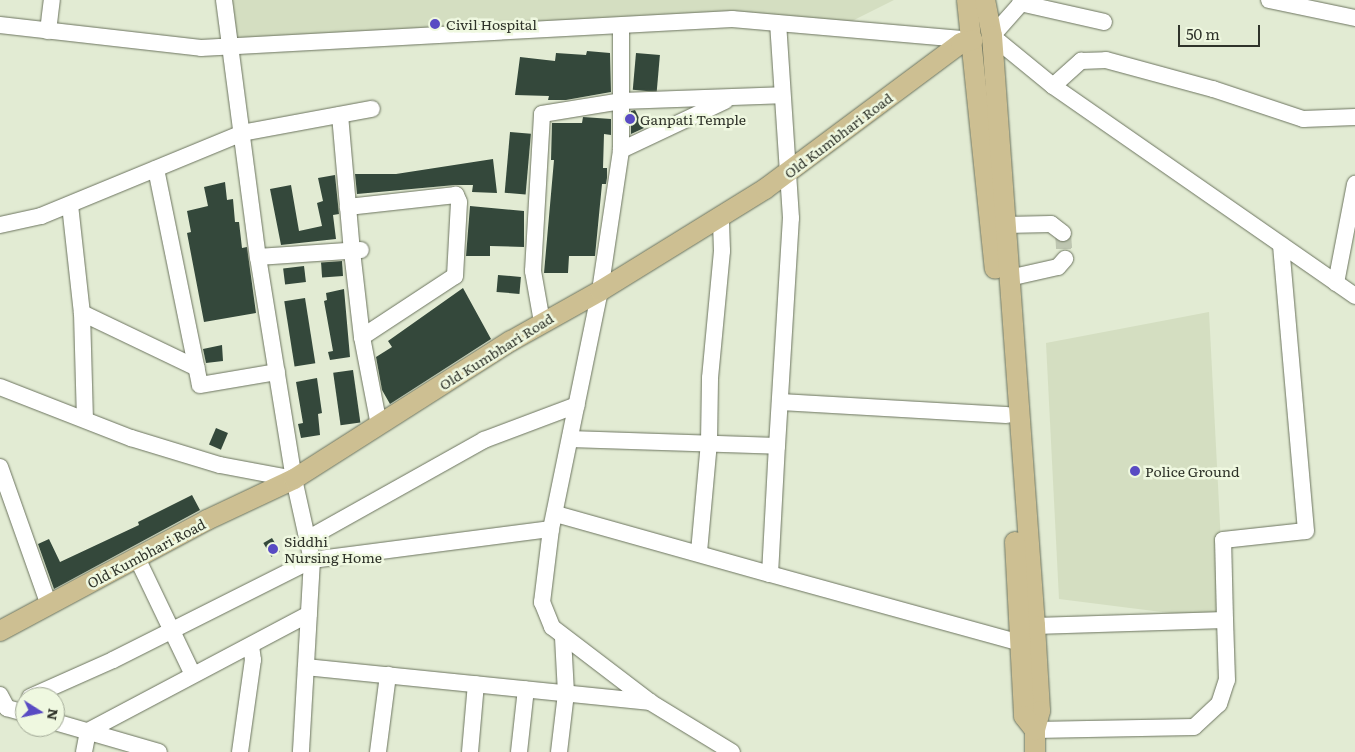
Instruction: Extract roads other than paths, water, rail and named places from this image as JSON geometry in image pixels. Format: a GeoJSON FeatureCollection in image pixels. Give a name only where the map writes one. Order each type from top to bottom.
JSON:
{"type":"FeatureCollection","features":[{"type":"Feature","properties":{"kind":"main road"},"geometry":{"type":"LineString","coordinates":[[967,0],[982,38],[1005,225],[1040,711],[1035,730],[1035,752]]}},
{"type":"Feature","properties":{"kind":"main road"},"geometry":{"type":"LineString","coordinates":[[985,0],[982,38],[1007,415],[1024,716],[1035,730]]}},
{"type":"Feature","properties":{"kind":"main road","name":"Old Kumbhari Road"},"geometry":{"type":"LineString","coordinates":[[0,631],[137,558],[294,479],[542,322],[600,291],[721,216],[785,174],[961,43],[982,38]]}},
{"type":"Feature","properties":{"kind":"street"},"geometry":{"type":"LineString","coordinates":[[48,31],[52,0]]}},
{"type":"Feature","properties":{"kind":"street"},"geometry":{"type":"LineString","coordinates":[[224,0],[258,257],[294,479],[312,560],[301,752]]}},
{"type":"Feature","properties":{"kind":"street"},"geometry":{"type":"LineString","coordinates":[[1270,0],[1355,18]]}},
{"type":"Feature","properties":{"kind":"street"},"geometry":{"type":"LineString","coordinates":[[982,38],[1022,2],[1104,22]]}},
{"type":"Feature","properties":{"kind":"street"},"geometry":{"type":"LineString","coordinates":[[0,25],[201,48],[732,19],[982,38],[1355,296]]}},
{"type":"Feature","properties":{"kind":"street"},"geometry":{"type":"LineString","coordinates":[[770,574],[791,218],[785,174],[778,23]]}},
{"type":"Feature","properties":{"kind":"street"},"geometry":{"type":"LineString","coordinates":[[620,26],[621,150],[600,291],[554,521],[542,602],[545,616],[562,638],[650,702],[732,752]]}},
{"type":"Feature","properties":{"kind":"street"},"geometry":{"type":"LineString","coordinates":[[1053,86],[1081,61],[1106,60],[1213,89],[1303,119],[1355,117]]}},
{"type":"Feature","properties":{"kind":"street"},"geometry":{"type":"LineString","coordinates":[[542,322],[533,271],[542,114],[622,101],[781,95]]}},
{"type":"Feature","properties":{"kind":"street"},"geometry":{"type":"LineString","coordinates":[[621,150],[731,98]]}},
{"type":"Feature","properties":{"kind":"street"},"geometry":{"type":"LineString","coordinates":[[0,226],[25,221],[70,205],[242,133],[372,108]]}},
{"type":"Feature","properties":{"kind":"street"},"geometry":{"type":"LineString","coordinates":[[340,115],[348,207],[358,250],[362,337],[379,425]]}},
{"type":"Feature","properties":{"kind":"street"},"geometry":{"type":"LineString","coordinates":[[156,169],[200,385],[277,372]]}},
{"type":"Feature","properties":{"kind":"street"},"geometry":{"type":"LineString","coordinates":[[1336,283],[1355,184]]}},
{"type":"Feature","properties":{"kind":"street"},"geometry":{"type":"LineString","coordinates":[[348,207],[456,195],[459,202],[455,276],[362,337]]}},
{"type":"Feature","properties":{"kind":"street"},"geometry":{"type":"LineString","coordinates":[[70,205],[82,312],[85,419]]}},
{"type":"Feature","properties":{"kind":"street"},"geometry":{"type":"LineString","coordinates":[[699,552],[709,443],[710,378],[722,251],[721,216]]}},
{"type":"Feature","properties":{"kind":"street"},"geometry":{"type":"LineString","coordinates":[[1005,225],[1046,223],[1057,226],[1063,234]]}},
{"type":"Feature","properties":{"kind":"street"},"geometry":{"type":"LineString","coordinates":[[1035,730],[1194,727],[1219,704],[1227,680],[1223,540],[1306,531],[1281,245]]}},
{"type":"Feature","properties":{"kind":"street"},"geometry":{"type":"LineString","coordinates":[[258,257],[358,250]]}},
{"type":"Feature","properties":{"kind":"street"},"geometry":{"type":"LineString","coordinates":[[1009,278],[1058,267],[1065,259]]}},
{"type":"Feature","properties":{"kind":"street"},"geometry":{"type":"LineString","coordinates":[[82,312],[197,368]]}},
{"type":"Feature","properties":{"kind":"street"},"geometry":{"type":"LineString","coordinates":[[0,387],[131,438],[220,465],[294,479]]}},
{"type":"Feature","properties":{"kind":"street"},"geometry":{"type":"LineString","coordinates":[[780,402],[1007,415]]}},
{"type":"Feature","properties":{"kind":"street"},"geometry":{"type":"LineString","coordinates":[[307,540],[484,440],[576,405]]}},
{"type":"Feature","properties":{"kind":"street"},"geometry":{"type":"LineString","coordinates":[[570,439],[777,446]]}},
{"type":"Feature","properties":{"kind":"street"},"geometry":{"type":"LineString","coordinates":[[0,467],[49,605]]}},
{"type":"Feature","properties":{"kind":"street"},"geometry":{"type":"LineString","coordinates":[[51,687],[171,631],[312,560],[554,521],[699,552],[770,574],[1020,643]]}},
{"type":"Feature","properties":{"kind":"street"},"geometry":{"type":"LineString","coordinates":[[137,558],[192,674]]}},
{"type":"Feature","properties":{"kind":"street"},"geometry":{"type":"LineString","coordinates":[[88,731],[192,674],[251,646],[309,614]]}},
{"type":"Feature","properties":{"kind":"street"},"geometry":{"type":"LineString","coordinates":[[1035,626],[1225,620]]}},
{"type":"Feature","properties":{"kind":"street"},"geometry":{"type":"LineString","coordinates":[[559,752],[566,693],[562,638]]}},
{"type":"Feature","properties":{"kind":"street"},"geometry":{"type":"LineString","coordinates":[[240,752],[253,660],[251,646]]}},
{"type":"Feature","properties":{"kind":"street"},"geometry":{"type":"LineString","coordinates":[[306,667],[650,702]]}},
{"type":"Feature","properties":{"kind":"street"},"geometry":{"type":"LineString","coordinates":[[378,752],[388,675]]}},
{"type":"Feature","properties":{"kind":"street"},"geometry":{"type":"LineString","coordinates":[[470,752],[476,684]]}},
{"type":"Feature","properties":{"kind":"street"},"geometry":{"type":"LineString","coordinates":[[519,752],[526,689]]}},
{"type":"Feature","properties":{"kind":"street"},"geometry":{"type":"LineString","coordinates":[[2,706],[15,703]]}},
{"type":"Feature","properties":{"kind":"street"},"geometry":{"type":"LineString","coordinates":[[2,706],[15,710]]}},
{"type":"Feature","properties":{"kind":"street"},"geometry":{"type":"LineString","coordinates":[[65,725],[159,752]]}},
{"type":"Feature","properties":{"kind":"street"},"geometry":{"type":"LineString","coordinates":[[84,752],[88,731]]}},
{"type":"Feature","properties":{"kind":"tunnel"},"geometry":{"type":"LineString","coordinates":[[1063,233],[1065,259]]}},
{"type":"Feature","properties":{"kind":"place","name":"Civil Hospital"},"geometry":{"type":"Point","coordinates":[435,24]}},
{"type":"Feature","properties":{"kind":"place","name":"Ganpati Temple"},"geometry":{"type":"Point","coordinates":[630,119]}},
{"type":"Feature","properties":{"kind":"place","name":"Police Ground"},"geometry":{"type":"Point","coordinates":[1135,471]}},
{"type":"Feature","properties":{"kind":"place","name":"Siddhi Nursing Home"},"geometry":{"type":"Point","coordinates":[273,549]}}]}
